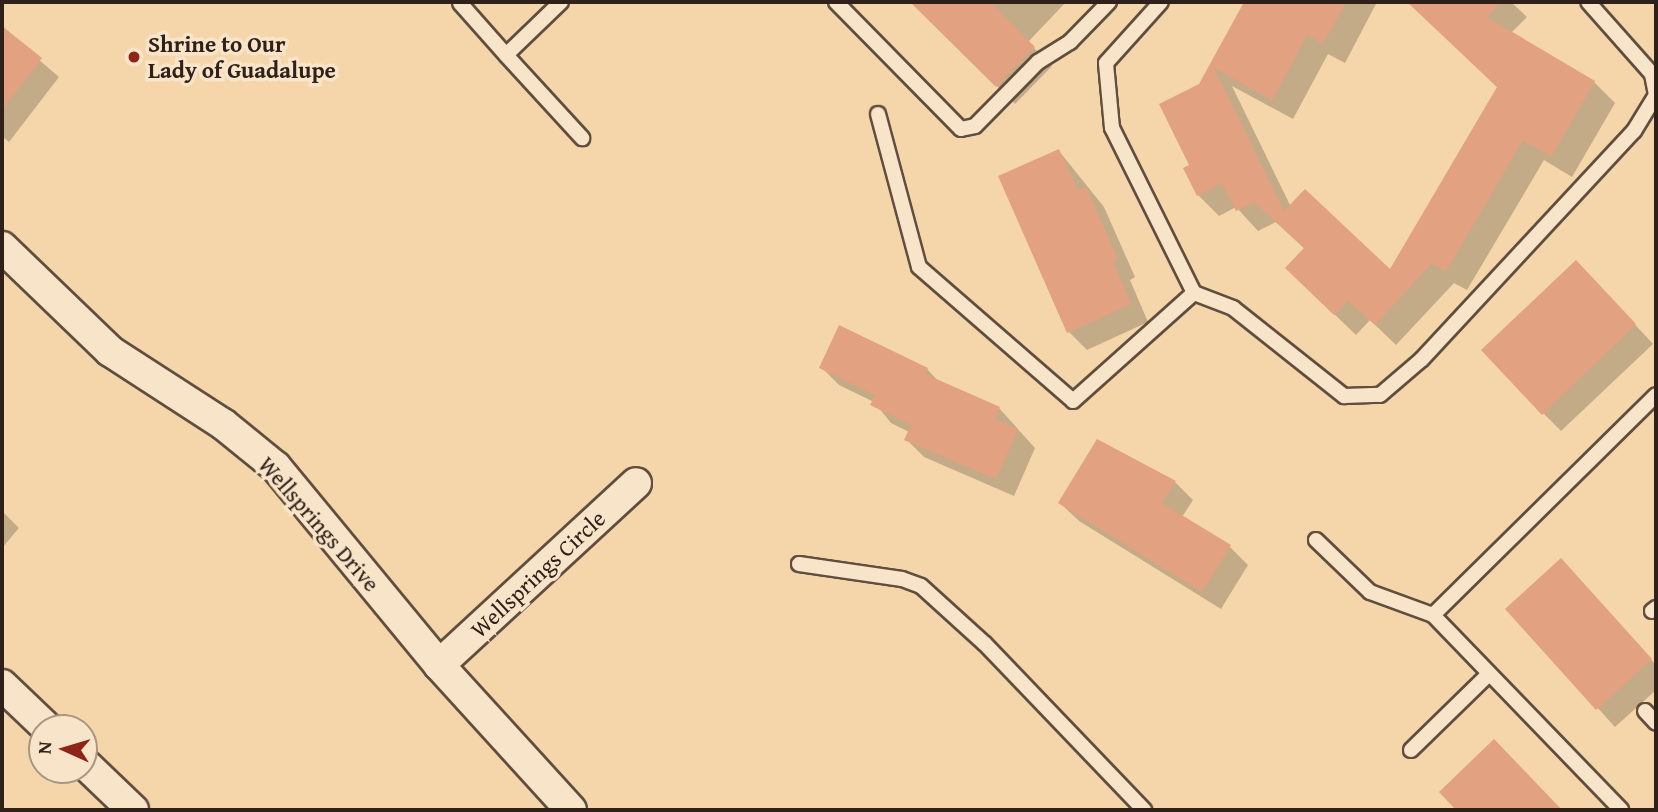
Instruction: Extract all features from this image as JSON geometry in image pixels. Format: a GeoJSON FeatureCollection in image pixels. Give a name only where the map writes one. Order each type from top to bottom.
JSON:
{"type":"FeatureCollection","features":[{"type":"Feature","properties":{"kind":"street","name":"Wellsprings Drive"},"geometry":{"type":"LineString","coordinates":[[2,247],[110,351],[223,424],[276,467],[439,665],[571,810]]}},
{"type":"Feature","properties":{"kind":"street","name":"Wellsprings Circle"},"geometry":{"type":"LineString","coordinates":[[439,665],[636,483]]}},
{"type":"Feature","properties":{"kind":"street"},"geometry":{"type":"LineString","coordinates":[[2,685],[32,714]]}},
{"type":"Feature","properties":{"kind":"street"},"geometry":{"type":"LineString","coordinates":[[98,776],[133,810]]}},
{"type":"Feature","properties":{"kind":"lane"},"geometry":{"type":"LineString","coordinates":[[506,55],[561,2]]}},
{"type":"Feature","properties":{"kind":"lane"},"geometry":{"type":"LineString","coordinates":[[836,2],[948,121],[961,129],[975,126],[1038,62],[1070,42],[1109,2]]}},
{"type":"Feature","properties":{"kind":"lane"},"geometry":{"type":"LineString","coordinates":[[1161,2],[1106,63],[1112,128],[1194,293],[1233,308],[1344,396],[1380,395],[1422,359],[1625,141],[1656,95],[1652,74],[1588,2]]}},
{"type":"Feature","properties":{"kind":"lane"},"geometry":{"type":"LineString","coordinates":[[460,3],[582,138]]}},
{"type":"Feature","properties":{"kind":"lane"},"geometry":{"type":"LineString","coordinates":[[878,114],[919,267],[1073,401],[1194,293]]}},
{"type":"Feature","properties":{"kind":"lane"},"geometry":{"type":"LineString","coordinates":[[1433,615],[1656,395]]}},
{"type":"Feature","properties":{"kind":"lane"},"geometry":{"type":"LineString","coordinates":[[1316,540],[1370,592],[1433,615],[1621,810]]}},
{"type":"Feature","properties":{"kind":"lane"},"geometry":{"type":"LineString","coordinates":[[799,564],[902,579],[921,586],[985,644],[1144,810]]}},
{"type":"Feature","properties":{"kind":"lane"},"geometry":{"type":"LineString","coordinates":[[1411,750],[1489,674]]}},
{"type":"Feature","properties":{"kind":"lane"},"geometry":{"type":"LineString","coordinates":[[1645,711],[1656,723]]}},
{"type":"Feature","properties":{"kind":"building"},"geometry":{"type":"Polygon","coordinates":[[[910,2],[990,2],[1035,47],[996,87],[910,2]]]}},
{"type":"Feature","properties":{"kind":"building"},"geometry":{"type":"Polygon","coordinates":[[[1244,2],[1346,2],[1323,44],[1307,35],[1272,100],[1214,68],[1284,211],[1305,189],[1390,269],[1497,87],[1407,2],[1501,2],[1487,17],[1595,81],[1551,157],[1523,140],[1446,271],[1432,263],[1375,325],[1348,301],[1334,315],[1285,268],[1304,248],[1254,202],[1236,211],[1222,183],[1197,196],[1183,168],[1189,165],[1159,104],[1199,84],[1244,2]]]}},
{"type":"Feature","properties":{"kind":"building"},"geometry":{"type":"Polygon","coordinates":[[[2,26],[42,58],[2,110],[2,26]]]}},
{"type":"Feature","properties":{"kind":"building"},"geometry":{"type":"Polygon","coordinates":[[[1059,149],[1078,190],[1086,187],[1118,259],[1113,262],[1131,304],[1067,333],[998,176],[1059,149]]]}},
{"type":"Feature","properties":{"kind":"building"},"geometry":{"type":"Polygon","coordinates":[[[1576,260],[1636,324],[1542,415],[1481,350],[1576,260]]]}},
{"type":"Feature","properties":{"kind":"building"},"geometry":{"type":"Polygon","coordinates":[[[839,325],[928,368],[925,374],[1000,407],[995,419],[1018,429],[996,479],[904,440],[911,425],[870,405],[875,395],[819,368],[839,325]]]}},
{"type":"Feature","properties":{"kind":"building"},"geometry":{"type":"Polygon","coordinates":[[[1097,439],[1176,481],[1162,503],[1231,545],[1202,592],[1058,503],[1097,439]]]}},
{"type":"Feature","properties":{"kind":"building"},"geometry":{"type":"Polygon","coordinates":[[[1561,558],[1652,659],[1596,710],[1505,609],[1561,558]]]}},
{"type":"Feature","properties":{"kind":"building"},"geometry":{"type":"Polygon","coordinates":[[[1494,739],[1562,810],[1456,810],[1439,792],[1494,739]]]}},
{"type":"Feature","properties":{"kind":"place","name":"Shrine to Our Lady of Guadalupe"},"geometry":{"type":"Point","coordinates":[134,57]}}]}
